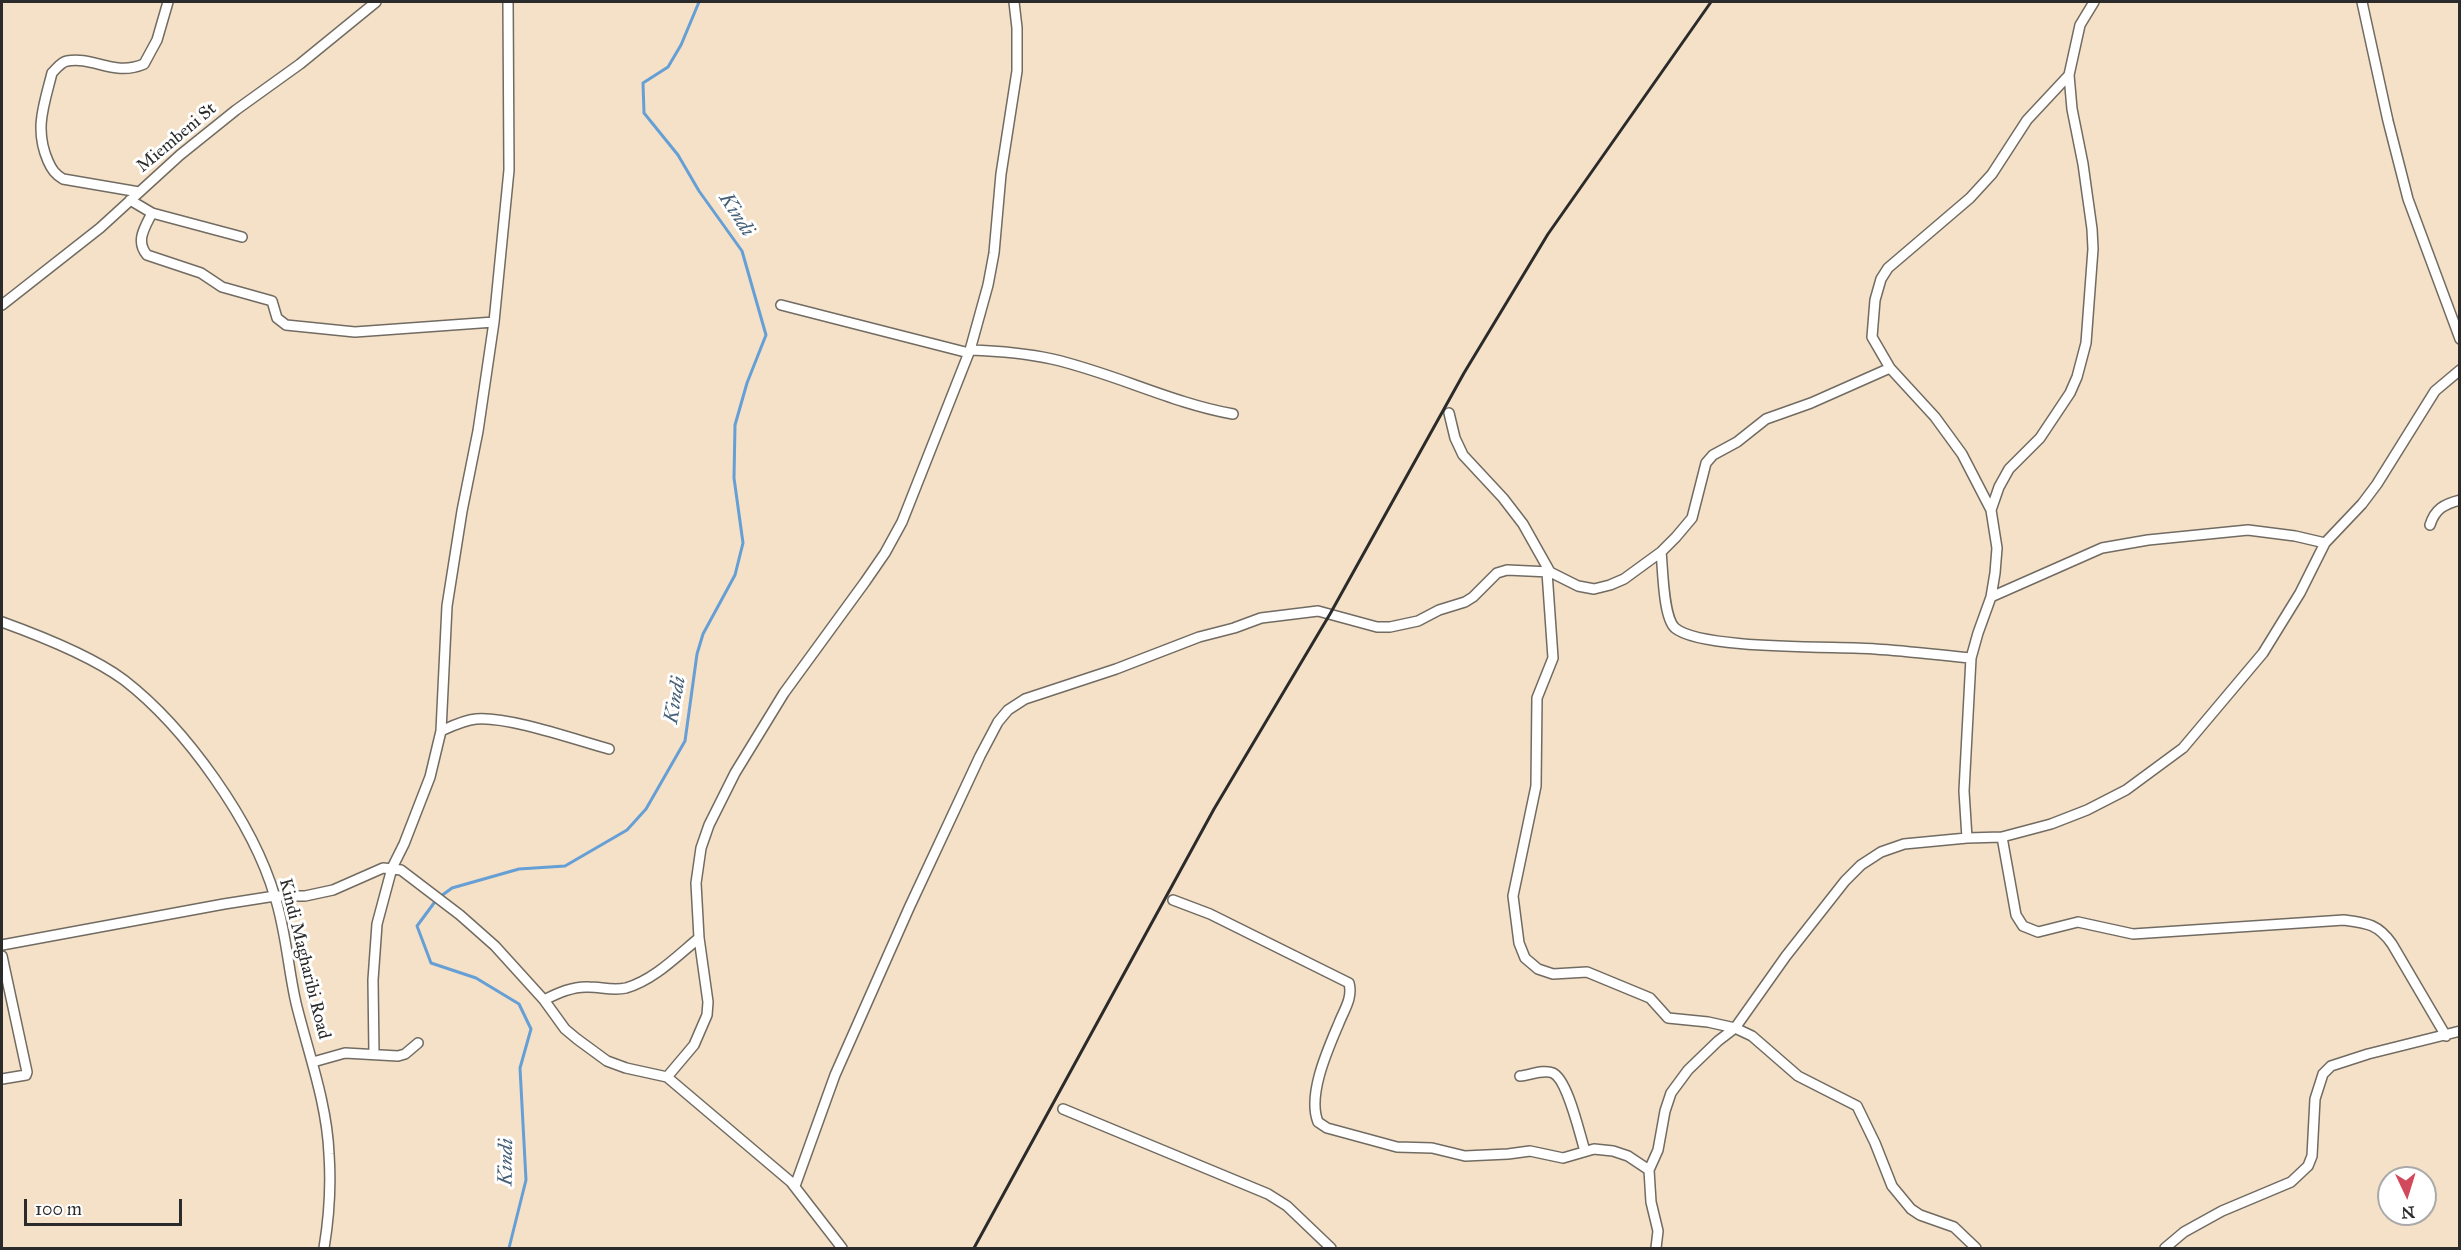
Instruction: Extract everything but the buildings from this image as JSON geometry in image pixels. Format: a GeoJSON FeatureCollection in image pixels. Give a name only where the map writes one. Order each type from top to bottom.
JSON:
{"type":"FeatureCollection","features":[{"type":"Feature","properties":{"kind":"street"},"geometry":{"type":"LineString","coordinates":[[139,192],[63,179],[56,175],[43,150],[39,129],[52,73],[58,65],[66,61],[77,61],[132,69],[144,64],[157,40],[168,2]]}},
{"type":"Feature","properties":{"kind":"street","name":"Miembeni St"},"geometry":{"type":"LineString","coordinates":[[2,305],[100,228],[180,155],[236,110],[300,64],[376,2]]}},
{"type":"Feature","properties":{"kind":"street"},"geometry":{"type":"LineString","coordinates":[[374,1054],[373,980],[377,924],[392,868],[420,806],[430,777],[441,731],[447,606],[462,511],[478,431],[494,321],[509,170],[508,2]]}},
{"type":"Feature","properties":{"kind":"street"},"geometry":{"type":"LineString","coordinates":[[667,1077],[694,1045],[707,1015],[708,1002],[699,938],[697,865],[709,825],[735,773],[784,693],[885,553],[903,522],[969,351],[988,285],[994,253],[1001,174],[1017,71],[1017,28],[1014,2]]}},
{"type":"Feature","properties":{"kind":"street"},"geometry":{"type":"LineString","coordinates":[[1991,510],[1999,487],[2009,469],[2040,438],[2070,393],[2086,343],[2093,249],[2092,229],[2068,75],[2080,25],[2094,2]]}},
{"type":"Feature","properties":{"kind":"street"},"geometry":{"type":"LineString","coordinates":[[2362,2],[2408,199],[2460,339]]}},
{"type":"Feature","properties":{"kind":"street"},"geometry":{"type":"LineString","coordinates":[[1967,837],[1964,791],[1971,658],[1991,597],[1997,548],[1991,510],[1950,436],[1890,368],[1872,337],[1875,300],[1881,279],[1888,268],[1970,198],[1992,174],[2027,120],[2068,75]]}},
{"type":"Feature","properties":{"kind":"street"},"geometry":{"type":"LineString","coordinates":[[130,200],[153,213],[242,237]]}},
{"type":"Feature","properties":{"kind":"street"},"geometry":{"type":"LineString","coordinates":[[153,213],[141,236],[142,248],[147,255],[201,273],[222,287],[272,301],[278,318],[286,325],[355,332],[494,321]]}},
{"type":"Feature","properties":{"kind":"street"},"geometry":{"type":"LineString","coordinates":[[781,305],[969,351],[1016,352],[1053,359],[1201,408],[1233,414]]}},
{"type":"Feature","properties":{"kind":"street"},"geometry":{"type":"LineString","coordinates":[[795,1186],[835,1075],[904,918],[980,756],[998,722],[1008,710],[1025,699],[1116,669],[1199,637],[1261,618],[1318,611],[1377,627],[1390,627],[1418,621],[1439,610],[1465,602],[1497,573],[1507,570],[1548,572],[1578,586],[1594,589],[1610,585],[1624,579],[1661,552],[1692,518],[1706,463],[1713,455],[1737,442],[1766,419],[1811,403],[1890,368]]}},
{"type":"Feature","properties":{"kind":"street"},"geometry":{"type":"LineString","coordinates":[[1656,1248],[1658,1231],[1650,1202],[1649,1170],[1658,1150],[1665,1111],[1671,1093],[1688,1071],[1718,1041],[1735,1028],[1786,956],[1845,881],[1861,865],[1881,852],[1904,844],[1967,837],[2002,837],[2051,824],[2126,790],[2183,748],[2268,645],[2300,593],[2325,543],[2362,504],[2377,484],[2435,391],[2460,370]]}},
{"type":"Feature","properties":{"kind":"street"},"geometry":{"type":"LineString","coordinates":[[1449,413],[1455,438],[1463,455],[1503,498],[1523,524],[1548,572],[1553,658],[1537,698],[1536,786],[1514,896],[1518,943],[1525,958],[1530,964],[1546,972],[1587,972],[1637,991],[1650,998],[1668,1018],[1708,1022],[1735,1028],[1752,1036],[1798,1076],[1857,1106],[1892,1186],[1911,1209],[1920,1215],[1954,1227],[1976,1248]]}},
{"type":"Feature","properties":{"kind":"street"},"geometry":{"type":"LineString","coordinates":[[2430,525],[2440,507],[2460,500]]}},
{"type":"Feature","properties":{"kind":"street"},"geometry":{"type":"LineString","coordinates":[[1991,597],[2102,548],[2148,540],[2248,530],[2325,543]]}},
{"type":"Feature","properties":{"kind":"street"},"geometry":{"type":"LineString","coordinates":[[1661,552],[1670,621],[1685,633],[1724,642],[1876,649],[1971,658]]}},
{"type":"Feature","properties":{"kind":"street","name":"Kindi Magharibi Road"},"geometry":{"type":"LineString","coordinates":[[2,622],[93,661],[123,679],[154,706],[217,780],[246,831],[275,896],[296,1003],[313,1062],[329,1153],[324,1248]]}},
{"type":"Feature","properties":{"kind":"street"},"geometry":{"type":"LineString","coordinates":[[441,731],[478,718],[499,720],[609,749]]}},
{"type":"Feature","properties":{"kind":"street"},"geometry":{"type":"LineString","coordinates":[[2002,837],[2016,915],[2023,926],[2030,930],[2048,931],[2078,922],[2133,934],[2344,920],[2372,925],[2383,932],[2392,944],[2446,1036]]}},
{"type":"Feature","properties":{"kind":"street"},"geometry":{"type":"LineString","coordinates":[[2,945],[275,896],[306,896],[333,890],[383,868],[401,870],[460,915],[495,946],[544,1000],[565,1029],[607,1061],[626,1068],[667,1077],[795,1186],[843,1248]]}},
{"type":"Feature","properties":{"kind":"street"},"geometry":{"type":"LineString","coordinates":[[1173,900],[1210,914],[1349,983],[1349,998],[1328,1050],[1314,1101],[1318,1122],[1327,1128],[1397,1147],[1432,1148],[1465,1156],[1530,1151],[1563,1158],[1594,1149],[1612,1151],[1628,1156],[1649,1170]]}},
{"type":"Feature","properties":{"kind":"street"},"geometry":{"type":"LineString","coordinates":[[544,1000],[558,993],[580,987],[615,990],[634,985],[657,972],[699,938]]}},
{"type":"Feature","properties":{"kind":"street"},"geometry":{"type":"LineString","coordinates":[[2,956],[27,1072],[21,1076],[2,1079]]}},
{"type":"Feature","properties":{"kind":"street"},"geometry":{"type":"LineString","coordinates":[[2165,1248],[2184,1232],[2222,1211],[2291,1182],[2307,1166],[2312,1155],[2314,1099],[2323,1074],[2331,1066],[2368,1054],[2460,1032]]}},
{"type":"Feature","properties":{"kind":"street"},"geometry":{"type":"LineString","coordinates":[[313,1062],[345,1053],[405,1054],[418,1043]]}},
{"type":"Feature","properties":{"kind":"street"},"geometry":{"type":"LineString","coordinates":[[1520,1076],[1544,1072],[1553,1073],[1558,1078],[1565,1090],[1585,1151]]}},
{"type":"Feature","properties":{"kind":"street"},"geometry":{"type":"LineString","coordinates":[[1063,1109],[1268,1194],[1287,1206],[1331,1248]]}},
{"type":"Feature","properties":{"kind":"waterway","name":"Kindi"},"geometry":{"type":"LineString","coordinates":[[509,1248],[526,1180],[520,1068],[531,1029],[519,1004],[476,978],[431,963],[417,926],[437,899],[452,888],[519,869],[565,866],[627,830],[646,809],[685,741],[697,654],[703,634],[735,575],[743,543],[734,478],[735,425],[747,383],[766,335],[742,251],[699,191],[678,155],[644,113],[643,83],[668,67],[681,45],[699,2]]}},
{"type":"Feature","properties":{"kind":"railway"},"geometry":{"type":"LineString","coordinates":[[974,1248],[1214,809],[1330,614],[1464,373],[1548,234],[1711,2]]}}]}
